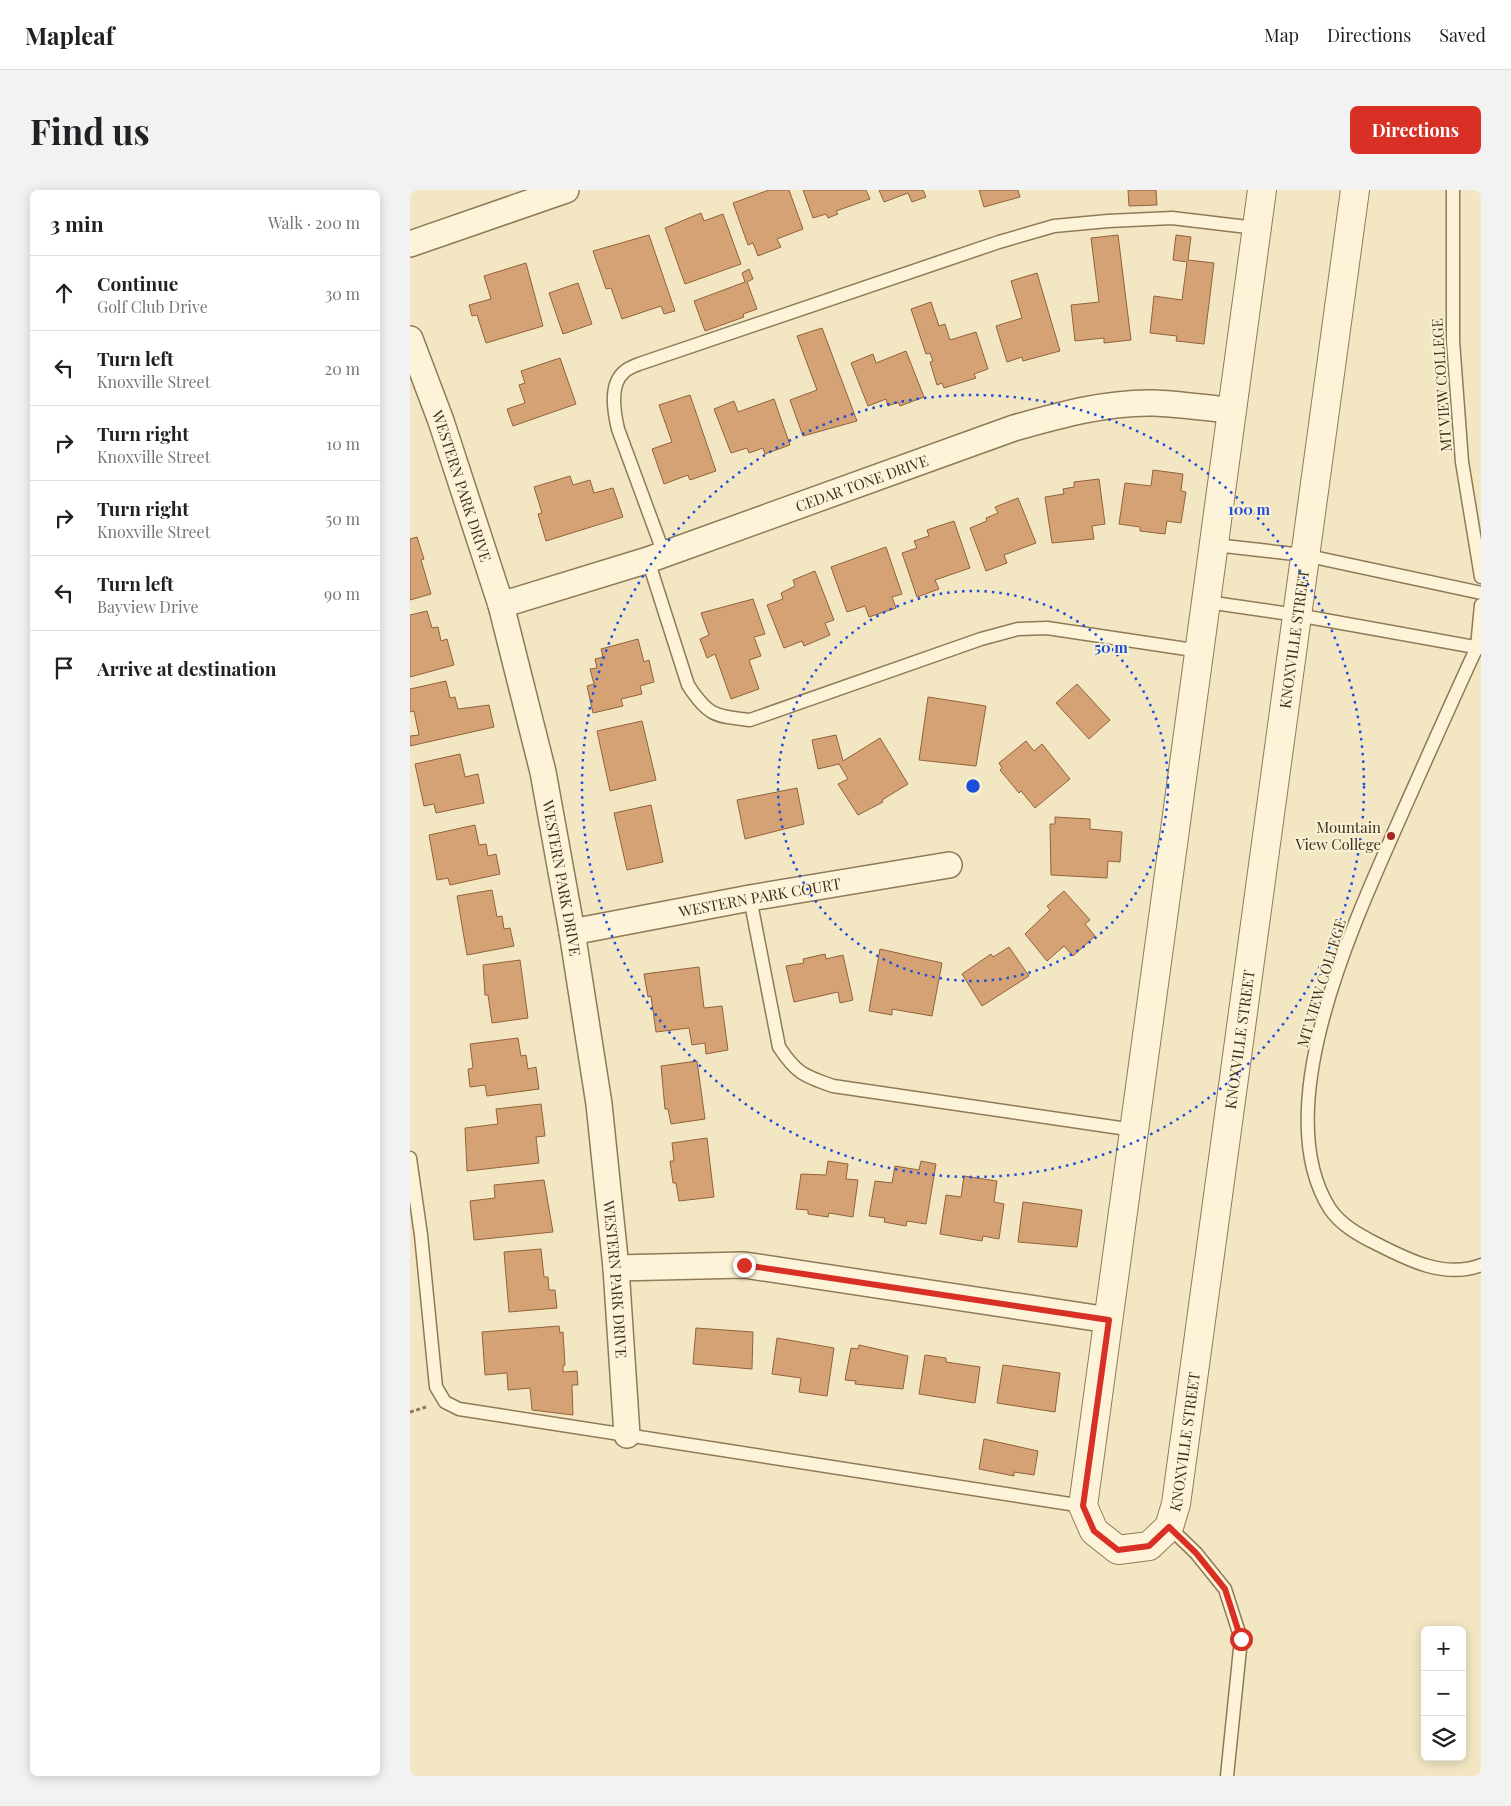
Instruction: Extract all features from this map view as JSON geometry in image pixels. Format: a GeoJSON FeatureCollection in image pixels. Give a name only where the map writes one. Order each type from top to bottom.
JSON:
{"type":"FeatureCollection","features":[{"type":"Feature","properties":{"kind":"street"},"geometry":{"type":"LineString","coordinates":[[410,244],[566,190]]}},
{"type":"Feature","properties":{"kind":"street"},"geometry":{"type":"LineString","coordinates":[[1083,1506],[1262,190]]}},
{"type":"Feature","properties":{"kind":"street","name":"KNOXVILLE STREET"},"geometry":{"type":"LineString","coordinates":[[1083,1506],[1094,1531],[1118,1550],[1149,1546],[1169,1527],[1176,1504],[1355,190]]}},
{"type":"Feature","properties":{"kind":"street","name":"WESTERN PARK DRIVE"},"geometry":{"type":"LineString","coordinates":[[410,339],[441,421],[502,605],[543,772],[572,932],[599,1104],[616,1268],[627,1435]]}},
{"type":"Feature","properties":{"kind":"street","name":"CEDAR TONE DRIVE"},"geometry":{"type":"LineString","coordinates":[[502,605],[656,557],[1014,428],[1069,412],[1112,405],[1154,403],[1231,410]]}},
{"type":"Feature","properties":{"kind":"street","name":"WESTERN PARK COURT"},"geometry":{"type":"LineString","coordinates":[[572,932],[750,898],[949,865]]}},
{"type":"Feature","properties":{"kind":"street"},"geometry":{"type":"LineString","coordinates":[[616,1268],[744,1265],[1109,1320]]}},
{"type":"Feature","properties":{"kind":"lane","name":"MT VIEW COLLEGE"},"geometry":{"type":"LineString","coordinates":[[1453,190],[1453,340],[1462,462],[1481,576]]}},
{"type":"Feature","properties":{"kind":"lane"},"geometry":{"type":"LineString","coordinates":[[1200,651],[1047,628],[1018,629],[981,639],[750,720],[718,717],[699,703],[688,685],[656,557],[618,429],[614,411],[615,389],[623,372],[631,368],[953,258],[1054,226],[1172,218],[1256,228]]}},
{"type":"Feature","properties":{"kind":"lane"},"geometry":{"type":"LineString","coordinates":[[1215,545],[1304,555],[1481,593]]}},
{"type":"Feature","properties":{"kind":"lane"},"geometry":{"type":"LineString","coordinates":[[1207,602],[1297,615],[1479,647]]}},
{"type":"Feature","properties":{"kind":"lane","name":"MT VIEW COLLEGE"},"geometry":{"type":"LineString","coordinates":[[1481,604],[1479,647],[1346,945],[1315,1059],[1307,1127],[1314,1173],[1330,1210],[1353,1232],[1422,1264],[1445,1271],[1471,1269],[1481,1265]]}},
{"type":"Feature","properties":{"kind":"lane"},"geometry":{"type":"LineString","coordinates":[[750,898],[779,1047],[792,1067],[812,1079],[833,1086],[1134,1130]]}},
{"type":"Feature","properties":{"kind":"lane"},"geometry":{"type":"LineString","coordinates":[[410,1158],[421,1235],[436,1386],[445,1402],[460,1409],[1083,1506]]}},
{"type":"Feature","properties":{"kind":"lane"},"geometry":{"type":"LineString","coordinates":[[1169,1527],[1196,1553],[1225,1589],[1241,1639],[1227,1776]]}},
{"type":"Feature","properties":{"kind":"building"},"geometry":{"type":"Polygon","coordinates":[[[769,190],[789,190],[803,229],[777,239],[781,247],[758,256],[753,243],[748,245],[733,203],[769,190]]]}},
{"type":"Feature","properties":{"kind":"building"},"geometry":{"type":"Polygon","coordinates":[[[803,190],[866,190],[870,199],[836,211],[838,214],[828,218],[826,214],[813,218],[803,190]]]}},
{"type":"Feature","properties":{"kind":"building"},"geometry":{"type":"Polygon","coordinates":[[[879,190],[923,190],[926,197],[912,202],[908,193],[884,202],[879,190]]]}},
{"type":"Feature","properties":{"kind":"building"},"geometry":{"type":"Polygon","coordinates":[[[979,190],[1018,190],[1020,197],[984,207],[979,190]]]}},
{"type":"Feature","properties":{"kind":"building"},"geometry":{"type":"Polygon","coordinates":[[[1128,190],[1156,190],[1157,205],[1129,206],[1128,190]]]}},
{"type":"Feature","properties":{"kind":"building"},"geometry":{"type":"Polygon","coordinates":[[[701,213],[704,221],[723,214],[741,264],[685,284],[665,228],[701,213]]]}},
{"type":"Feature","properties":{"kind":"building"},"geometry":{"type":"Polygon","coordinates":[[[649,235],[675,311],[664,314],[661,306],[622,319],[611,288],[606,289],[593,251],[649,235]]]}},
{"type":"Feature","properties":{"kind":"building"},"geometry":{"type":"Polygon","coordinates":[[[1118,235],[1131,340],[1104,343],[1104,338],[1075,341],[1071,305],[1099,302],[1091,238],[1118,235]]]}},
{"type":"Feature","properties":{"kind":"building"},"geometry":{"type":"Polygon","coordinates":[[[1176,235],[1191,237],[1188,260],[1214,263],[1204,344],[1176,341],[1177,336],[1150,333],[1154,296],[1182,300],[1187,262],[1173,260],[1176,235]]]}},
{"type":"Feature","properties":{"kind":"building"},"geometry":{"type":"Polygon","coordinates":[[[526,263],[543,326],[486,343],[477,315],[472,316],[469,305],[491,299],[484,276],[526,263]]]}},
{"type":"Feature","properties":{"kind":"building"},"geometry":{"type":"Polygon","coordinates":[[[749,269],[753,279],[747,282],[757,309],[743,314],[744,317],[705,331],[694,301],[745,282],[742,273],[749,269]]]}},
{"type":"Feature","properties":{"kind":"building"},"geometry":{"type":"Polygon","coordinates":[[[1037,273],[1060,351],[1023,361],[1022,357],[1007,362],[996,326],[1022,318],[1011,281],[1037,273]]]}},
{"type":"Feature","properties":{"kind":"building"},"geometry":{"type":"Polygon","coordinates":[[[578,283],[592,324],[563,334],[549,293],[578,283]]]}},
{"type":"Feature","properties":{"kind":"building"},"geometry":{"type":"Polygon","coordinates":[[[931,302],[939,326],[945,324],[950,340],[976,332],[988,369],[974,374],[976,378],[944,388],[942,383],[937,385],[930,362],[933,361],[930,353],[926,354],[911,309],[931,302]]]}},
{"type":"Feature","properties":{"kind":"building"},"geometry":{"type":"Polygon","coordinates":[[[822,328],[857,421],[803,436],[790,400],[817,390],[797,336],[822,328]]]}},
{"type":"Feature","properties":{"kind":"building"},"geometry":{"type":"Polygon","coordinates":[[[906,351],[924,397],[900,406],[898,402],[888,406],[886,399],[868,406],[851,363],[873,354],[876,363],[906,351]]]}},
{"type":"Feature","properties":{"kind":"building"},"geometry":{"type":"Polygon","coordinates":[[[560,358],[576,404],[513,426],[507,409],[525,403],[519,385],[525,383],[521,371],[560,358]]]}},
{"type":"Feature","properties":{"kind":"building"},"geometry":{"type":"Polygon","coordinates":[[[690,395],[716,471],[690,480],[688,475],[664,484],[652,449],[672,442],[659,405],[690,395]]]}},
{"type":"Feature","properties":{"kind":"building"},"geometry":{"type":"Polygon","coordinates":[[[774,399],[790,445],[765,454],[763,448],[749,453],[747,448],[731,453],[714,409],[734,401],[738,412],[774,399]]]}},
{"type":"Feature","properties":{"kind":"building"},"geometry":{"type":"Polygon","coordinates":[[[1153,470],[1183,474],[1181,491],[1186,492],[1181,523],[1167,521],[1165,534],[1140,531],[1140,527],[1119,524],[1125,483],[1151,486],[1153,470]]]}},
{"type":"Feature","properties":{"kind":"building"},"geometry":{"type":"Polygon","coordinates":[[[570,476],[573,485],[590,480],[594,493],[613,488],[623,517],[546,541],[538,514],[542,513],[534,487],[570,476]]]}},
{"type":"Feature","properties":{"kind":"building"},"geometry":{"type":"Polygon","coordinates":[[[1099,479],[1105,524],[1092,526],[1094,539],[1052,543],[1045,497],[1064,494],[1063,489],[1074,487],[1074,482],[1099,479]]]}},
{"type":"Feature","properties":{"kind":"building"},"geometry":{"type":"Polygon","coordinates":[[[1018,498],[1036,543],[1004,555],[1007,563],[986,571],[970,528],[987,521],[986,518],[998,513],[995,507],[1018,498]]]}},
{"type":"Feature","properties":{"kind":"building"},"geometry":{"type":"Polygon","coordinates":[[[954,521],[970,568],[935,580],[939,589],[917,597],[902,553],[917,548],[914,541],[929,536],[927,530],[954,521]]]}},
{"type":"Feature","properties":{"kind":"building"},"geometry":{"type":"Polygon","coordinates":[[[417,537],[424,559],[421,560],[431,594],[410,600],[410,539],[417,537]]]}},
{"type":"Feature","properties":{"kind":"building"},"geometry":{"type":"Polygon","coordinates":[[[886,547],[902,594],[892,597],[896,608],[869,617],[865,606],[847,612],[831,567],[886,547]]]}},
{"type":"Feature","properties":{"kind":"building"},"geometry":{"type":"Polygon","coordinates":[[[815,571],[834,620],[825,623],[830,635],[804,646],[802,641],[784,648],[767,605],[783,599],[781,593],[795,586],[793,580],[815,571]]]}},
{"type":"Feature","properties":{"kind":"building"},"geometry":{"type":"Polygon","coordinates":[[[753,599],[765,634],[754,637],[761,656],[749,660],[759,689],[731,699],[715,654],[707,658],[700,639],[709,635],[701,613],[753,599]]]}},
{"type":"Feature","properties":{"kind":"building"},"geometry":{"type":"Polygon","coordinates":[[[427,611],[432,628],[438,627],[441,641],[447,639],[454,665],[410,677],[410,615],[427,611]]]}},
{"type":"Feature","properties":{"kind":"building"},"geometry":{"type":"Polygon","coordinates":[[[638,639],[644,662],[649,660],[654,682],[640,686],[642,694],[621,699],[623,706],[593,713],[587,686],[594,684],[590,669],[597,668],[595,659],[603,657],[601,649],[638,639]]]}},
{"type":"Feature","properties":{"kind":"building"},"geometry":{"type":"Polygon","coordinates":[[[446,681],[450,698],[455,697],[458,709],[489,705],[494,727],[410,746],[410,736],[419,735],[414,711],[410,712],[410,689],[446,681]]]}},
{"type":"Feature","properties":{"kind":"building"},"geometry":{"type":"Polygon","coordinates":[[[1077,684],[1110,720],[1089,739],[1056,703],[1077,684]]]}},
{"type":"Feature","properties":{"kind":"building"},"geometry":{"type":"Polygon","coordinates":[[[928,697],[986,706],[976,766],[919,760],[928,697]]]}},
{"type":"Feature","properties":{"kind":"building"},"geometry":{"type":"Polygon","coordinates":[[[642,721],[656,780],[610,791],[597,731],[642,721]]]}},
{"type":"Feature","properties":{"kind":"building"},"geometry":{"type":"Polygon","coordinates":[[[836,735],[843,761],[880,738],[908,784],[882,800],[883,802],[858,815],[838,784],[848,779],[839,764],[818,769],[812,740],[836,735]]]}},
{"type":"Feature","properties":{"kind":"building"},"geometry":{"type":"Polygon","coordinates":[[[1026,741],[1034,751],[1042,744],[1070,779],[1035,808],[1021,791],[1019,793],[1000,770],[1002,768],[999,763],[1026,741]]]}},
{"type":"Feature","properties":{"kind":"building"},"geometry":{"type":"Polygon","coordinates":[[[460,754],[465,777],[478,774],[484,803],[436,813],[434,804],[424,806],[415,764],[460,754]]]}},
{"type":"Feature","properties":{"kind":"building"},"geometry":{"type":"Polygon","coordinates":[[[797,788],[804,824],[745,839],[737,800],[797,788]]]}},
{"type":"Feature","properties":{"kind":"building"},"geometry":{"type":"Polygon","coordinates":[[[651,805],[663,862],[627,870],[614,813],[651,805]]]}},
{"type":"Feature","properties":{"kind":"building"},"geometry":{"type":"Polygon","coordinates":[[[1055,817],[1090,819],[1090,829],[1122,832],[1120,862],[1108,861],[1107,878],[1051,875],[1050,824],[1055,824],[1055,817]]]}},
{"type":"Feature","properties":{"kind":"building"},"geometry":{"type":"Polygon","coordinates":[[[475,825],[479,845],[486,844],[488,856],[496,854],[500,874],[450,885],[448,878],[437,880],[429,835],[475,825]]]}},
{"type":"Feature","properties":{"kind":"building"},"geometry":{"type":"Polygon","coordinates":[[[492,890],[497,917],[502,916],[504,929],[510,928],[514,946],[467,955],[457,896],[492,890]]]}},
{"type":"Feature","properties":{"kind":"building"},"geometry":{"type":"Polygon","coordinates":[[[1064,891],[1090,920],[1085,924],[1095,936],[1073,956],[1064,946],[1047,961],[1025,934],[1050,910],[1047,906],[1064,891]]]}},
{"type":"Feature","properties":{"kind":"building"},"geometry":{"type":"Polygon","coordinates":[[[1009,947],[1029,976],[982,1006],[962,974],[991,954],[993,957],[1009,947]]]}},
{"type":"Feature","properties":{"kind":"building"},"geometry":{"type":"Polygon","coordinates":[[[880,949],[942,963],[932,1016],[892,1009],[892,1015],[869,1011],[880,949]]]}},
{"type":"Feature","properties":{"kind":"building"},"geometry":{"type":"Polygon","coordinates":[[[825,954],[826,959],[843,955],[853,1000],[840,1003],[838,992],[794,1002],[786,966],[804,963],[803,959],[825,954]]]}},
{"type":"Feature","properties":{"kind":"building"},"geometry":{"type":"Polygon","coordinates":[[[520,960],[528,1018],[492,1023],[488,995],[485,995],[483,965],[520,960]]]}},
{"type":"Feature","properties":{"kind":"building"},"geometry":{"type":"Polygon","coordinates":[[[699,967],[704,1008],[722,1006],[728,1050],[706,1054],[705,1043],[692,1045],[689,1028],[656,1032],[651,996],[648,997],[644,974],[699,967]]]}},
{"type":"Feature","properties":{"kind":"building"},"geometry":{"type":"Polygon","coordinates":[[[518,1038],[521,1056],[526,1055],[528,1069],[536,1067],[539,1089],[487,1096],[485,1085],[470,1087],[468,1069],[473,1068],[470,1044],[518,1038]]]}},
{"type":"Feature","properties":{"kind":"building"},"geometry":{"type":"Polygon","coordinates":[[[697,1061],[705,1119],[671,1124],[668,1109],[665,1109],[661,1066],[697,1061]]]}},
{"type":"Feature","properties":{"kind":"building"},"geometry":{"type":"Polygon","coordinates":[[[541,1104],[545,1136],[536,1137],[539,1163],[467,1171],[465,1128],[498,1124],[496,1109],[541,1104]]]}},
{"type":"Feature","properties":{"kind":"building"},"geometry":{"type":"Polygon","coordinates":[[[707,1138],[714,1197],[679,1201],[676,1183],[673,1183],[670,1161],[674,1161],[672,1143],[707,1138]]]}},
{"type":"Feature","properties":{"kind":"building"},"geometry":{"type":"Polygon","coordinates":[[[828,1161],[848,1164],[846,1179],[858,1180],[853,1217],[829,1213],[828,1217],[808,1214],[808,1210],[796,1209],[801,1174],[826,1175],[828,1161]]]}},
{"type":"Feature","properties":{"kind":"building"},"geometry":{"type":"Polygon","coordinates":[[[921,1161],[936,1164],[926,1224],[907,1221],[906,1226],[884,1222],[885,1218],[869,1216],[875,1181],[892,1183],[895,1166],[919,1170],[921,1161]]]}},
{"type":"Feature","properties":{"kind":"building"},"geometry":{"type":"Polygon","coordinates":[[[964,1176],[997,1181],[994,1202],[1004,1204],[999,1239],[983,1236],[982,1241],[940,1234],[946,1195],[961,1197],[964,1176]]]}},
{"type":"Feature","properties":{"kind":"building"},"geometry":{"type":"Polygon","coordinates":[[[544,1180],[553,1232],[474,1240],[470,1201],[495,1198],[494,1185],[544,1180]]]}},
{"type":"Feature","properties":{"kind":"building"},"geometry":{"type":"Polygon","coordinates":[[[1023,1202],[1082,1210],[1077,1247],[1018,1242],[1023,1202]]]}},
{"type":"Feature","properties":{"kind":"building"},"geometry":{"type":"Polygon","coordinates":[[[541,1249],[544,1277],[548,1277],[549,1290],[555,1290],[557,1308],[509,1312],[504,1252],[541,1249]]]}},
{"type":"Feature","properties":{"kind":"building"},"geometry":{"type":"Polygon","coordinates":[[[559,1326],[560,1333],[563,1332],[565,1365],[563,1366],[563,1372],[577,1371],[578,1385],[572,1385],[573,1415],[532,1410],[530,1388],[508,1390],[507,1373],[485,1375],[482,1332],[559,1326]]]}},
{"type":"Feature","properties":{"kind":"building"},"geometry":{"type":"Polygon","coordinates":[[[696,1328],[753,1332],[752,1369],[693,1364],[696,1328]]]}},
{"type":"Feature","properties":{"kind":"building"},"geometry":{"type":"Polygon","coordinates":[[[777,1338],[834,1348],[827,1396],[799,1392],[801,1378],[772,1374],[777,1338]]]}},
{"type":"Feature","properties":{"kind":"building"},"geometry":{"type":"Polygon","coordinates":[[[859,1345],[908,1356],[903,1389],[855,1384],[856,1381],[845,1380],[851,1348],[858,1349],[859,1345]]]}},
{"type":"Feature","properties":{"kind":"building"},"geometry":{"type":"Polygon","coordinates":[[[925,1355],[946,1358],[946,1362],[980,1367],[975,1403],[919,1394],[925,1355]]]}},
{"type":"Feature","properties":{"kind":"building"},"geometry":{"type":"Polygon","coordinates":[[[1003,1365],[1060,1373],[1055,1412],[997,1403],[1003,1365]]]}},
{"type":"Feature","properties":{"kind":"building"},"geometry":{"type":"Polygon","coordinates":[[[984,1439],[1038,1451],[1034,1475],[1014,1472],[1014,1476],[979,1469],[984,1439]]]}},
{"type":"Feature","properties":{"kind":"place","name":"Mountain View College"},"geometry":{"type":"Point","coordinates":[1391,836]}},
{"type":"Feature","properties":{"kind":"route"},"geometry":{"type":"LineString","coordinates":[[744,1265],[1109,1320],[1083,1506],[1094,1531],[1118,1550],[1149,1546],[1169,1527],[1196,1553],[1225,1589],[1241,1639]]}}]}
